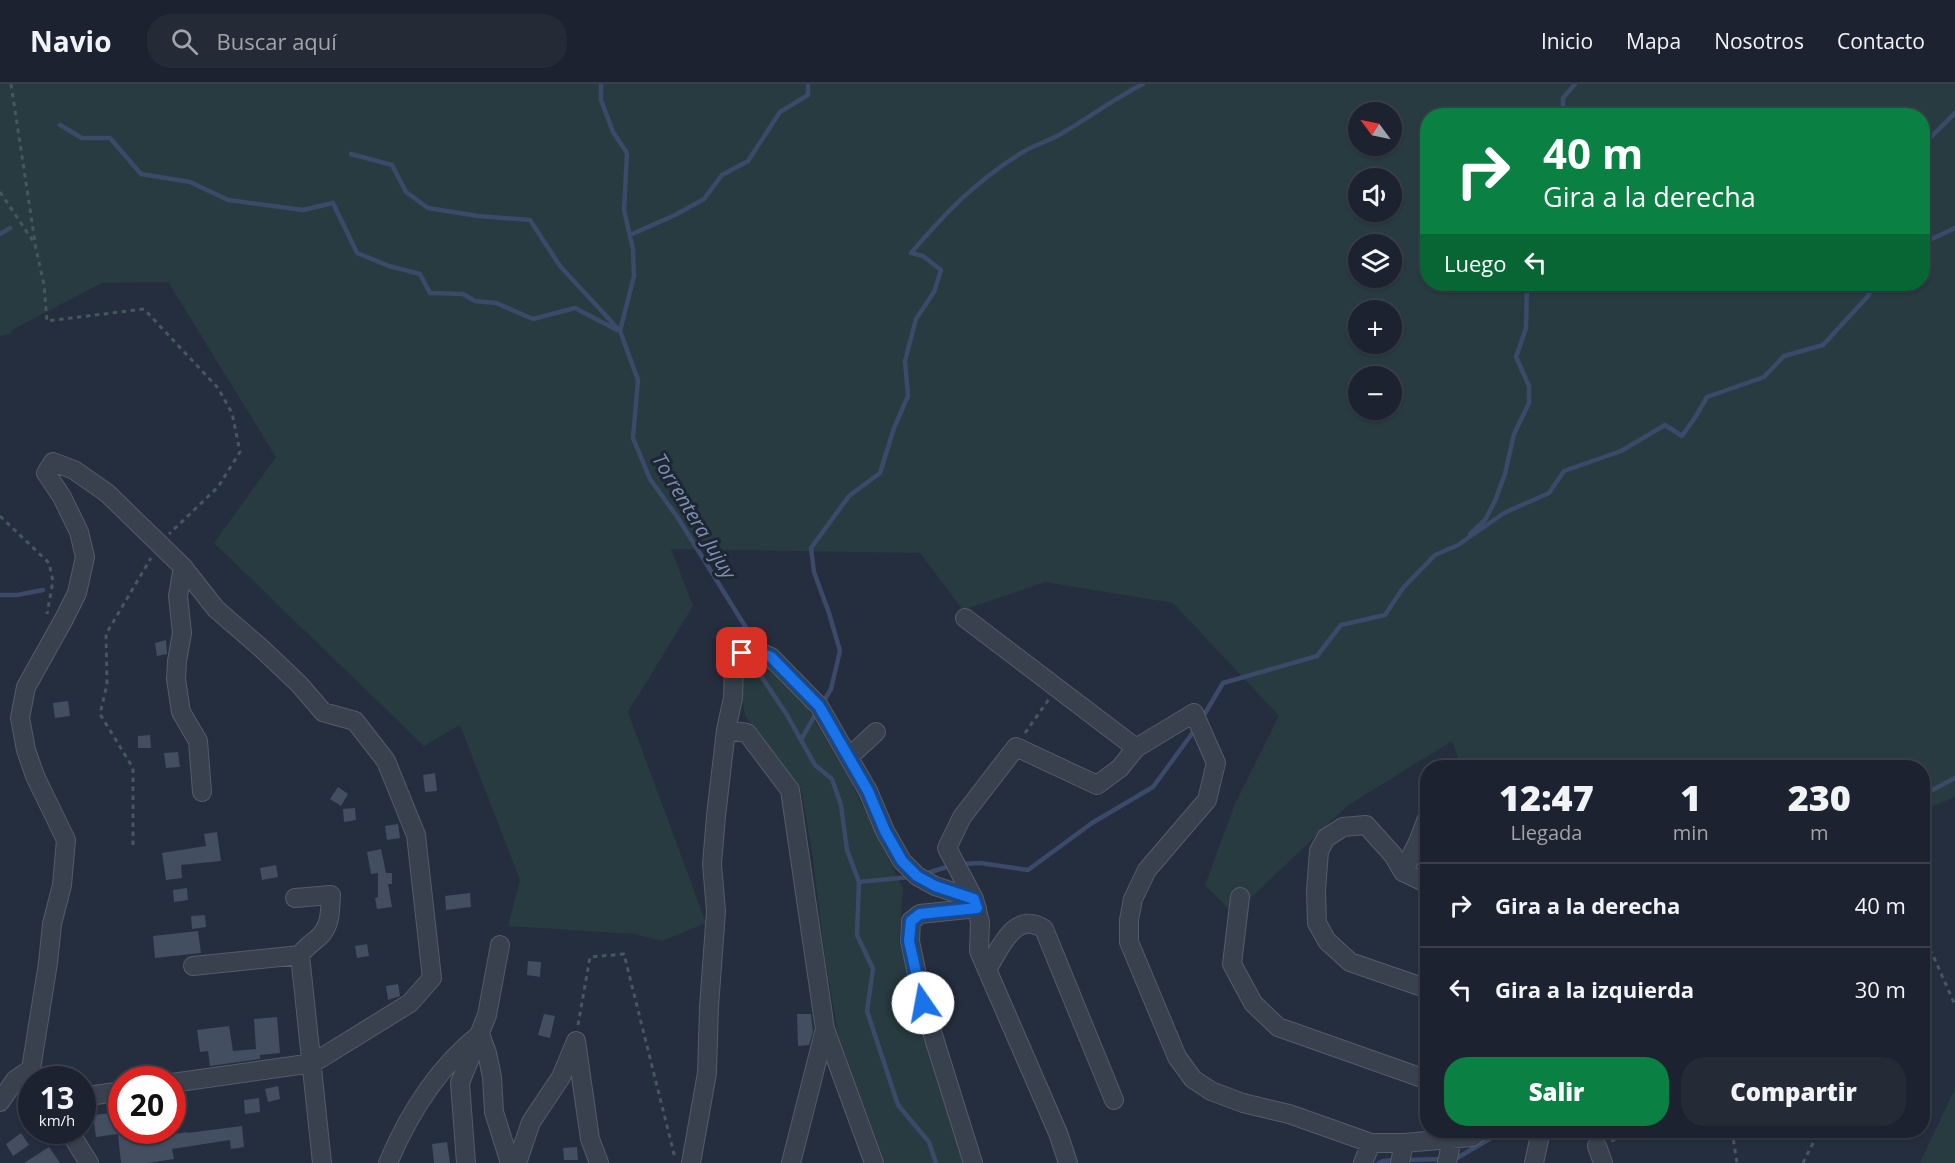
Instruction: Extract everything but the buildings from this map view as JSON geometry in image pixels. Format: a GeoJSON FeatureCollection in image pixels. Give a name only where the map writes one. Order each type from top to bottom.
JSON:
{"type":"FeatureCollection","features":[{"type":"Feature","properties":{"kind":"street"},"geometry":{"type":"LineString","coordinates":[[36,1066],[52,924],[62,885],[66,840],[35,776],[26,750],[20,718],[26,687],[77,593],[85,557],[79,532],[62,497],[46,473],[53,462],[74,470],[107,493],[183,567],[216,609],[284,670],[323,712],[355,721],[386,761],[416,835],[432,978],[410,1003],[313,1062],[186,1081]]}},
{"type":"Feature","properties":{"kind":"street"},"geometry":{"type":"LineString","coordinates":[[183,567],[178,596],[182,633],[176,680],[181,712],[198,741],[202,792]]}},
{"type":"Feature","properties":{"kind":"street"},"geometry":{"type":"LineString","coordinates":[[965,618],[1136,748]]}},
{"type":"Feature","properties":{"kind":"street"},"geometry":{"type":"LineString","coordinates":[[691,1163],[707,1073],[716,911],[712,864],[716,816],[726,730],[733,698],[734,666],[742,653],[754,650],[771,657],[819,706],[868,791],[885,831],[902,861],[917,876],[975,903]]}},
{"type":"Feature","properties":{"kind":"street"},"geometry":{"type":"LineString","coordinates":[[1068,1163],[1058,1133],[979,951],[980,922],[975,903],[946,848],[962,817],[1016,747],[1097,785],[1120,768],[1136,748],[1194,713],[1215,763],[1208,800],[1147,870],[1133,899],[1129,920],[1129,942],[1177,1057],[1193,1079],[1211,1091],[1243,1103],[1289,1114],[1371,1143],[1404,1143],[1462,1138]]}},
{"type":"Feature","properties":{"kind":"street"},"geometry":{"type":"LineString","coordinates":[[726,730],[747,733],[790,790],[825,1029],[874,1163]]}},
{"type":"Feature","properties":{"kind":"street"},"geometry":{"type":"LineString","coordinates":[[849,758],[876,732]]}},
{"type":"Feature","properties":{"kind":"street"},"geometry":{"type":"LineString","coordinates":[[1420,880],[1403,872],[1393,855],[1366,825],[1343,827],[1326,838],[1319,851],[1316,891],[1317,923],[1327,940],[1350,962],[1420,986]]}},
{"type":"Feature","properties":{"kind":"street"},"geometry":{"type":"LineString","coordinates":[[1403,872],[1420,839]]}},
{"type":"Feature","properties":{"kind":"street"},"geometry":{"type":"LineString","coordinates":[[295,898],[331,895],[328,925],[320,937],[306,946],[300,955],[322,1163]]}},
{"type":"Feature","properties":{"kind":"street"},"geometry":{"type":"LineString","coordinates":[[1240,897],[1232,964],[1253,1003],[1278,1027],[1420,1077]]}},
{"type":"Feature","properties":{"kind":"street"},"geometry":{"type":"LineString","coordinates":[[973,1163],[923,1003],[909,941],[911,921],[920,914],[975,903]]}},
{"type":"Feature","properties":{"kind":"street"},"geometry":{"type":"LineString","coordinates":[[987,970],[1005,938],[1017,927],[1028,923],[1037,924],[1044,929],[1114,1100]]}},
{"type":"Feature","properties":{"kind":"street"},"geometry":{"type":"LineString","coordinates":[[466,1163],[460,1083],[487,1015],[500,945]]}},
{"type":"Feature","properties":{"kind":"street"},"geometry":{"type":"LineString","coordinates":[[193,966],[300,955]]}},
{"type":"Feature","properties":{"kind":"street"},"geometry":{"type":"LineString","coordinates":[[791,1163],[825,1029]]}},
{"type":"Feature","properties":{"kind":"street"},"geometry":{"type":"LineString","coordinates":[[388,1163],[422,1096],[444,1067],[480,1034]]}},
{"type":"Feature","properties":{"kind":"street"},"geometry":{"type":"LineString","coordinates":[[480,1034],[492,1077],[494,1112],[510,1163]]}},
{"type":"Feature","properties":{"kind":"street"},"geometry":{"type":"LineString","coordinates":[[517,1163],[531,1122],[561,1077],[576,1041]]}},
{"type":"Feature","properties":{"kind":"street"},"geometry":{"type":"LineString","coordinates":[[576,1041],[590,1139],[599,1163]]}},
{"type":"Feature","properties":{"kind":"street"},"geometry":{"type":"LineString","coordinates":[[0,1102],[15,1080],[18,1079]]}},
{"type":"Feature","properties":{"kind":"street"},"geometry":{"type":"LineString","coordinates":[[1534,1163],[1539,1138]]}},
{"type":"Feature","properties":{"kind":"street"},"geometry":{"type":"LineString","coordinates":[[1447,1163],[1452,1139]]}},
{"type":"Feature","properties":{"kind":"street"},"geometry":{"type":"LineString","coordinates":[[1363,1163],[1371,1143]]}},
{"type":"Feature","properties":{"kind":"street"},"geometry":{"type":"LineString","coordinates":[[1400,1163],[1404,1143]]}},
{"type":"Feature","properties":{"kind":"street"},"geometry":{"type":"LineString","coordinates":[[77,1144],[88,1163]]}},
{"type":"Feature","properties":{"kind":"path"},"geometry":{"type":"LineString","coordinates":[[11,84],[35,244],[44,285],[47,321],[144,309],[218,388],[232,413],[240,452],[218,487],[159,544],[106,634],[107,684],[100,714],[133,768],[133,845]]}},
{"type":"Feature","properties":{"kind":"path"},"geometry":{"type":"LineString","coordinates":[[0,192],[35,244]]}},
{"type":"Feature","properties":{"kind":"path"},"geometry":{"type":"LineString","coordinates":[[0,516],[49,563],[53,581],[45,621]]}},
{"type":"Feature","properties":{"kind":"path"},"geometry":{"type":"LineString","coordinates":[[1016,747],[1056,688]]}},
{"type":"Feature","properties":{"kind":"path"},"geometry":{"type":"LineString","coordinates":[[1930,951],[1955,1005]]}},
{"type":"Feature","properties":{"kind":"path"},"geometry":{"type":"LineString","coordinates":[[576,1041],[590,957],[624,954],[676,1163]]}},
{"type":"Feature","properties":{"kind":"path"},"geometry":{"type":"LineString","coordinates":[[1600,1155],[1626,1138]]}},
{"type":"Feature","properties":{"kind":"path"},"geometry":{"type":"LineString","coordinates":[[1733,1138],[1737,1163]]}},
{"type":"Feature","properties":{"kind":"path"},"geometry":{"type":"LineString","coordinates":[[1803,1163],[1816,1138]]}},
{"type":"Feature","properties":{"kind":"green space"},"geometry":{"type":"Polygon","coordinates":[[[0,84],[1955,84],[1955,797],[1930,807],[1930,760],[1459,760],[1452,741],[1347,806],[1234,914],[1205,885],[1235,804],[1279,716],[1173,603],[1045,582],[963,610],[920,553],[671,549],[693,606],[628,712],[706,923],[662,941],[634,934],[508,926],[520,880],[460,725],[424,746],[214,543],[276,457],[168,282],[102,283],[12,330],[11,334],[0,336],[0,84]]]}},
{"type":"Feature","properties":{"kind":"green space"},"geometry":{"type":"Polygon","coordinates":[[[761,660],[805,704],[850,780],[903,889],[899,940],[914,1005],[964,1163],[885,1163],[838,1034],[801,789],[745,716],[739,678],[745,664],[761,660]]]}},
{"type":"Feature","properties":{"kind":"green space"},"geometry":{"type":"Polygon","coordinates":[[[1955,1088],[1955,1163],[1920,1163],[1955,1088]]]}},
{"type":"Feature","properties":{"kind":"waterway"},"geometry":{"type":"LineString","coordinates":[[601,84],[601,100],[613,132],[627,153],[624,210],[633,249],[634,276],[620,331]]}},
{"type":"Feature","properties":{"kind":"waterway"},"geometry":{"type":"LineString","coordinates":[[630,235],[704,199],[722,175],[748,161],[780,112],[808,95],[808,84]]}},
{"type":"Feature","properties":{"kind":"waterway"},"geometry":{"type":"LineString","coordinates":[[825,699],[831,689],[840,651],[814,572],[811,548],[849,496],[880,473],[894,428],[908,396],[905,361],[916,319],[934,292],[941,270],[923,256],[911,253],[950,210],[1006,163],[1031,147],[1057,136],[1143,84]]}},
{"type":"Feature","properties":{"kind":"waterway"},"geometry":{"type":"LineString","coordinates":[[1563,108],[1563,98],[1575,84]]}},
{"type":"Feature","properties":{"kind":"waterway"},"geometry":{"type":"LineString","coordinates":[[1930,138],[1955,113]]}},
{"type":"Feature","properties":{"kind":"waterway"},"geometry":{"type":"LineString","coordinates":[[60,125],[82,138],[110,138],[141,174],[190,182],[228,200],[303,210],[333,203],[357,253],[389,266],[420,274],[430,293],[463,294],[475,301],[496,303],[533,319],[575,308],[617,330]]}},
{"type":"Feature","properties":{"kind":"waterway","name":"Torrentera Jujuy"},"geometry":{"type":"LineString","coordinates":[[351,154],[392,165],[406,192],[428,208],[478,216],[530,220],[560,266],[620,331],[638,380],[633,438],[650,479],[678,518],[748,631],[751,642]]}},
{"type":"Feature","properties":{"kind":"waterway"},"geometry":{"type":"LineString","coordinates":[[0,234],[10,228]]}},
{"type":"Feature","properties":{"kind":"waterway"},"geometry":{"type":"LineString","coordinates":[[1930,240],[1955,228]]}},
{"type":"Feature","properties":{"kind":"waterway"},"geometry":{"type":"LineString","coordinates":[[1470,534],[1485,520],[1495,501],[1505,474],[1514,434],[1529,403],[1529,386],[1516,357],[1526,328],[1527,291]]}},
{"type":"Feature","properties":{"kind":"waterway"},"geometry":{"type":"LineString","coordinates":[[1204,715],[1223,683],[1317,656],[1341,625],[1385,615],[1403,588],[1435,555],[1458,545],[1504,513],[1549,493],[1564,471],[1621,451],[1665,425],[1682,436],[1707,397],[1764,377],[1784,356],[1823,345],[1870,291]]}},
{"type":"Feature","properties":{"kind":"waterway"},"geometry":{"type":"LineString","coordinates":[[0,595],[17,595],[43,590]]}},
{"type":"Feature","properties":{"kind":"waterway","name":"Torrentera Jujuy"},"geometry":{"type":"LineString","coordinates":[[755,658],[759,673],[787,715],[815,765],[832,779],[841,805],[847,850],[859,882],[857,935],[873,969],[867,1011],[898,1105],[929,1142],[936,1163]]}},
{"type":"Feature","properties":{"kind":"waterway"},"geometry":{"type":"LineString","coordinates":[[801,740],[815,715]]}},
{"type":"Feature","properties":{"kind":"waterway"},"geometry":{"type":"LineString","coordinates":[[962,864],[980,863],[1028,870],[1092,823],[1153,787],[1194,731]]}},
{"type":"Feature","properties":{"kind":"waterway"},"geometry":{"type":"LineString","coordinates":[[1930,791],[1955,778]]}},
{"type":"Feature","properties":{"kind":"waterway"},"geometry":{"type":"LineString","coordinates":[[924,874],[950,866]]}},
{"type":"Feature","properties":{"kind":"waterway"},"geometry":{"type":"LineString","coordinates":[[859,882],[910,877]]}},
{"type":"Feature","properties":{"kind":"waterway"},"geometry":{"type":"LineString","coordinates":[[1454,1158],[1491,1138]]}},
{"type":"Feature","properties":{"kind":"waterway"},"geometry":{"type":"LineString","coordinates":[[1406,1160],[1442,1159]]}},
{"type":"Feature","properties":{"kind":"waterway"},"geometry":{"type":"LineString","coordinates":[[1379,1163],[1397,1160]]}},
{"type":"Feature","properties":{"kind":"route"},"geometry":{"type":"LineString","coordinates":[[742,653],[754,650],[771,657],[819,706],[868,791],[885,831],[902,861],[917,876],[935,886],[974,899],[977,908],[920,914],[911,921],[909,941],[923,1003]]}}]}
